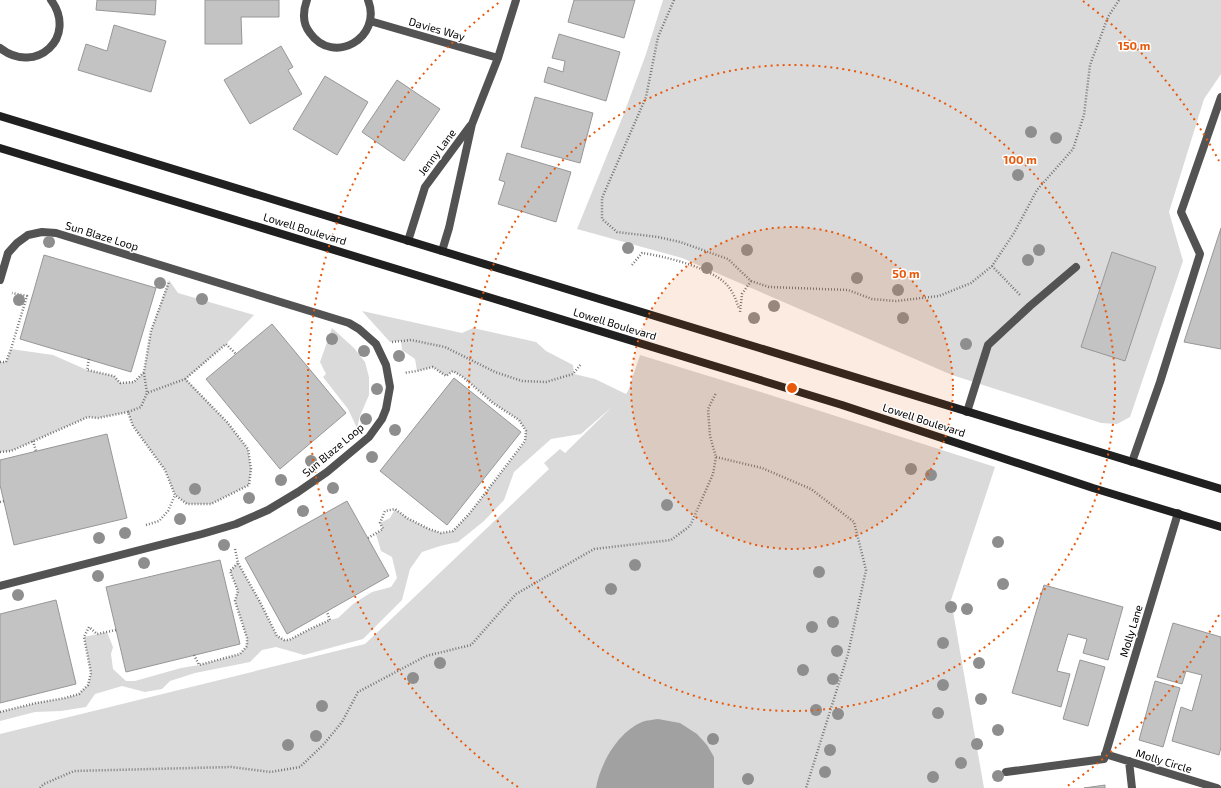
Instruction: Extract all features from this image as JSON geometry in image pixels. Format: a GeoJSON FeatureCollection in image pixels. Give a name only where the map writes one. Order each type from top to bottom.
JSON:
{"type":"FeatureCollection","features":[{"type":"Feature","properties":{"kind":"main road","name":"Lowell Boulevard"},"geometry":{"type":"LineString","coordinates":[[0,116],[1221,489]]}},
{"type":"Feature","properties":{"kind":"main road","name":"Lowell Boulevard"},"geometry":{"type":"LineString","coordinates":[[0,148],[842,404],[1092,488],[1221,526]]}},
{"type":"Feature","properties":{"kind":"street"},"geometry":{"type":"LineString","coordinates":[[0,48],[7,54],[17,58],[26,59],[36,57],[53,45],[60,27],[58,12],[51,0]]}},
{"type":"Feature","properties":{"kind":"street"},"geometry":{"type":"LineString","coordinates":[[307,0],[304,10],[305,23],[313,37],[318,42],[326,46],[342,47],[357,42],[367,29],[371,13],[368,0]]}},
{"type":"Feature","properties":{"kind":"street","name":"Jenny Lane"},"geometry":{"type":"LineString","coordinates":[[442,251],[449,228],[472,124],[498,58],[516,0]]}},
{"type":"Feature","properties":{"kind":"street","name":"Davies Way"},"geometry":{"type":"LineString","coordinates":[[370,21],[498,58]]}},
{"type":"Feature","properties":{"kind":"street"},"geometry":{"type":"LineString","coordinates":[[1132,462],[1160,382],[1200,254],[1181,212],[1221,97]]}},
{"type":"Feature","properties":{"kind":"street","name":"Jenny Lane"},"geometry":{"type":"LineString","coordinates":[[408,241],[425,187],[472,124]]}},
{"type":"Feature","properties":{"kind":"street","name":"Sun Blaze Loop"},"geometry":{"type":"LineString","coordinates":[[0,280],[8,254],[17,242],[28,235],[35,233],[56,233],[349,323],[359,329],[376,344],[386,365],[390,388],[386,409],[382,419],[369,436],[327,472],[268,510],[236,524],[202,534],[0,586]]}},
{"type":"Feature","properties":{"kind":"street"},"geometry":{"type":"LineString","coordinates":[[967,412],[988,345],[1030,306],[1076,267]]}},
{"type":"Feature","properties":{"kind":"street","name":"Molly Lane"},"geometry":{"type":"LineString","coordinates":[[1105,754],[1178,513]]}},
{"type":"Feature","properties":{"kind":"street"},"geometry":{"type":"LineString","coordinates":[[1006,772],[1104,759],[1105,754]]}},
{"type":"Feature","properties":{"kind":"street","name":"Molly Circle"},"geometry":{"type":"LineString","coordinates":[[1105,754],[1216,788]]}},
{"type":"Feature","properties":{"kind":"street"},"geometry":{"type":"LineString","coordinates":[[1129,761],[1132,788]]}},
{"type":"Feature","properties":{"kind":"path"},"geometry":{"type":"LineString","coordinates":[[674,0],[658,38],[646,97],[602,198],[602,219],[617,232],[658,237],[680,242],[728,259],[751,281],[769,287],[848,290],[872,298],[896,301],[939,296],[971,283],[992,266],[1014,233],[1037,190],[1073,149],[1084,115],[1090,65],[1108,17],[1119,0]]}},
{"type":"Feature","properties":{"kind":"path"},"geometry":{"type":"LineString","coordinates":[[632,265],[642,252],[664,256],[706,272],[724,282],[735,296],[740,312],[742,294],[751,281]]}},
{"type":"Feature","properties":{"kind":"path"},"geometry":{"type":"LineString","coordinates":[[992,266],[1030,306]]}},
{"type":"Feature","properties":{"kind":"path"},"geometry":{"type":"LineString","coordinates":[[0,452],[11,451],[88,417],[98,418],[141,408],[147,393],[144,372],[151,332],[169,280]]}},
{"type":"Feature","properties":{"kind":"path"},"geometry":{"type":"LineString","coordinates":[[0,362],[6,362],[27,296],[12,293]]}},
{"type":"Feature","properties":{"kind":"path"},"geometry":{"type":"LineString","coordinates":[[378,350],[390,342],[411,340],[438,345],[445,347],[494,372],[522,381],[546,382],[574,374],[581,364]]}},
{"type":"Feature","properties":{"kind":"path"},"geometry":{"type":"LineString","coordinates":[[147,393],[185,379],[226,344],[236,354]]}},
{"type":"Feature","properties":{"kind":"path"},"geometry":{"type":"LineString","coordinates":[[89,359],[87,370],[114,376],[120,383],[134,382],[144,372]]}},
{"type":"Feature","properties":{"kind":"path"},"geometry":{"type":"LineString","coordinates":[[368,538],[383,530],[380,523],[385,511],[395,509],[407,518],[429,529],[441,533],[453,531],[470,513],[525,442],[526,431],[519,420],[493,403],[463,377],[453,371],[446,376],[433,367],[417,371],[404,372]]}},
{"type":"Feature","properties":{"kind":"path"},"geometry":{"type":"LineString","coordinates":[[128,412],[133,426],[165,470],[176,495],[187,504],[211,504],[249,485],[252,470],[248,450],[227,422],[185,379]]}},
{"type":"Feature","properties":{"kind":"path"},"geometry":{"type":"LineString","coordinates":[[40,788],[44,784],[74,771],[231,767],[271,772],[300,767],[324,744],[342,722],[358,692],[426,656],[471,645],[516,594],[594,549],[671,540],[690,526],[713,474],[716,457],[710,436],[708,409],[716,393]]}},
{"type":"Feature","properties":{"kind":"path"},"geometry":{"type":"LineString","coordinates":[[33,441],[36,451]]}},
{"type":"Feature","properties":{"kind":"path"},"geometry":{"type":"LineString","coordinates":[[716,457],[762,468],[811,489],[854,522],[866,570],[848,654],[806,788]]}},
{"type":"Feature","properties":{"kind":"path"},"geometry":{"type":"LineString","coordinates":[[146,526],[159,521],[168,511],[176,495]]}},
{"type":"Feature","properties":{"kind":"path"},"geometry":{"type":"LineString","coordinates":[[0,502],[4,501]]}},
{"type":"Feature","properties":{"kind":"path"},"geometry":{"type":"LineString","coordinates":[[235,549],[238,563],[277,636],[284,640],[289,640],[330,620],[327,612]]}},
{"type":"Feature","properties":{"kind":"path"},"geometry":{"type":"LineString","coordinates":[[194,655],[199,665],[240,654],[247,646],[247,638],[235,601],[238,591],[230,571],[238,563]]}},
{"type":"Feature","properties":{"kind":"path"},"geometry":{"type":"LineString","coordinates":[[0,712],[36,702],[65,698],[79,694],[88,685],[91,673],[84,637],[89,627],[97,634],[116,630]]}},
{"type":"Feature","properties":{"kind":"shaded area"},"geometry":{"type":"Polygon","coordinates":[[[663,0],[1221,0],[1221,74],[1204,99],[1169,212],[1183,261],[1130,417],[1117,424],[1101,423],[952,375],[682,258],[577,229],[623,116],[646,54],[663,0]]]}},
{"type":"Feature","properties":{"kind":"shaded area"},"geometry":{"type":"Polygon","coordinates":[[[169,280],[178,293],[254,315],[226,344],[186,379],[227,422],[248,449],[251,469],[249,485],[211,504],[187,504],[175,495],[165,470],[133,426],[128,412],[98,418],[88,417],[11,451],[0,452],[0,362],[6,362],[11,349],[53,355],[87,370],[114,376],[120,383],[134,382],[144,372],[151,331],[169,280]]]}},
{"type":"Feature","properties":{"kind":"shaded area"},"geometry":{"type":"Polygon","coordinates":[[[362,311],[462,333],[473,328],[536,342],[546,351],[573,365],[574,374],[595,379],[626,394],[640,355],[995,467],[951,600],[984,788],[0,788],[0,734],[365,644],[549,469],[544,463],[560,449],[565,453],[613,406],[581,434],[551,439],[514,472],[504,500],[484,521],[458,542],[422,552],[410,569],[402,600],[363,639],[304,655],[276,647],[262,650],[250,662],[195,673],[170,681],[162,689],[145,692],[122,686],[95,694],[86,707],[61,711],[35,712],[0,721],[0,712],[79,694],[88,685],[91,673],[84,637],[107,632],[113,647],[111,654],[113,669],[126,681],[135,681],[240,654],[247,646],[247,638],[235,601],[238,591],[230,571],[238,563],[277,636],[284,640],[289,640],[312,628],[338,618],[353,604],[372,592],[391,587],[397,578],[392,557],[381,551],[376,534],[383,529],[380,523],[390,518],[395,509],[407,518],[441,533],[453,531],[470,513],[525,442],[526,431],[519,420],[493,403],[463,377],[453,371],[446,376],[433,367],[417,371],[415,359],[402,350],[401,341],[390,342],[362,311]]]}},
{"type":"Feature","properties":{"kind":"shaded area"},"geometry":{"type":"Polygon","coordinates":[[[332,328],[354,348],[365,362],[369,377],[369,395],[360,416],[357,428],[348,409],[323,377],[326,374],[320,362],[332,328]]]}},
{"type":"Feature","properties":{"kind":"shaded area"},"geometry":{"type":"Polygon","coordinates":[[[658,719],[680,723],[697,734],[707,745],[714,757],[714,788],[596,788],[606,759],[625,733],[644,721],[658,719]]]}},
{"type":"Feature","properties":{"kind":"building"},"geometry":{"type":"Polygon","coordinates":[[[97,0],[156,0],[155,15],[96,10],[97,0]]]}},
{"type":"Feature","properties":{"kind":"building"},"geometry":{"type":"Polygon","coordinates":[[[205,0],[279,0],[279,17],[241,17],[242,44],[205,44],[205,0]]]}},
{"type":"Feature","properties":{"kind":"building"},"geometry":{"type":"Polygon","coordinates":[[[574,0],[635,0],[624,38],[568,22],[574,0]]]}},
{"type":"Feature","properties":{"kind":"building"},"geometry":{"type":"Polygon","coordinates":[[[114,25],[166,41],[151,92],[78,70],[86,44],[107,51],[114,25]]]}},
{"type":"Feature","properties":{"kind":"building"},"geometry":{"type":"Polygon","coordinates":[[[559,34],[620,52],[606,101],[544,82],[548,67],[563,72],[565,61],[552,58],[559,34]]]}},
{"type":"Feature","properties":{"kind":"building"},"geometry":{"type":"Polygon","coordinates":[[[281,46],[293,67],[288,70],[302,94],[250,124],[224,80],[281,46]]]}},
{"type":"Feature","properties":{"kind":"building"},"geometry":{"type":"Polygon","coordinates":[[[325,76],[368,102],[337,155],[293,129],[325,76]]]}},
{"type":"Feature","properties":{"kind":"building"},"geometry":{"type":"Polygon","coordinates":[[[397,80],[440,109],[404,161],[362,132],[397,80]]]}},
{"type":"Feature","properties":{"kind":"building"},"geometry":{"type":"Polygon","coordinates":[[[535,97],[593,113],[580,163],[521,147],[535,97]]]}},
{"type":"Feature","properties":{"kind":"building"},"geometry":{"type":"Polygon","coordinates":[[[507,153],[571,172],[556,222],[498,204],[505,182],[499,180],[507,153]]]}},
{"type":"Feature","properties":{"kind":"building"},"geometry":{"type":"Polygon","coordinates":[[[1221,228],[1221,349],[1184,342],[1221,228]]]}},
{"type":"Feature","properties":{"kind":"building"},"geometry":{"type":"Polygon","coordinates":[[[1112,252],[1156,267],[1125,361],[1081,347],[1112,252]]]}},
{"type":"Feature","properties":{"kind":"building"},"geometry":{"type":"Polygon","coordinates":[[[44,255],[156,288],[131,372],[20,339],[44,255]]]}},
{"type":"Feature","properties":{"kind":"building"},"geometry":{"type":"Polygon","coordinates":[[[272,324],[346,413],[280,469],[206,379],[272,324]]]}},
{"type":"Feature","properties":{"kind":"building"},"geometry":{"type":"Polygon","coordinates":[[[454,378],[521,432],[447,525],[380,471],[454,378]]]}},
{"type":"Feature","properties":{"kind":"building"},"geometry":{"type":"Polygon","coordinates":[[[107,434],[127,518],[14,545],[0,485],[0,460],[107,434]]]}},
{"type":"Feature","properties":{"kind":"building"},"geometry":{"type":"Polygon","coordinates":[[[347,501],[389,576],[287,634],[245,558],[347,501]]]}},
{"type":"Feature","properties":{"kind":"building"},"geometry":{"type":"Polygon","coordinates":[[[220,560],[240,644],[126,672],[106,587],[220,560]]]}},
{"type":"Feature","properties":{"kind":"building"},"geometry":{"type":"Polygon","coordinates":[[[1044,585],[1123,607],[1108,660],[1083,653],[1087,639],[1068,634],[1057,671],[1070,674],[1061,707],[1012,693],[1044,585]]]}},
{"type":"Feature","properties":{"kind":"building"},"geometry":{"type":"Polygon","coordinates":[[[56,600],[76,684],[0,703],[0,614],[56,600]]]}},
{"type":"Feature","properties":{"kind":"building"},"geometry":{"type":"Polygon","coordinates":[[[1173,623],[1221,637],[1221,747],[1219,755],[1172,741],[1181,707],[1192,711],[1202,675],[1186,671],[1182,684],[1157,677],[1173,623]]]}},
{"type":"Feature","properties":{"kind":"building"},"geometry":{"type":"Polygon","coordinates":[[[1080,660],[1105,667],[1088,726],[1063,719],[1080,660]]]}},
{"type":"Feature","properties":{"kind":"building"},"geometry":{"type":"Polygon","coordinates":[[[1155,681],[1180,688],[1163,747],[1139,740],[1155,681]]]}},
{"type":"Feature","properties":{"kind":"building"},"geometry":{"type":"Polygon","coordinates":[[[1105,785],[1105,788],[1084,788],[1105,785]]]}}]}
